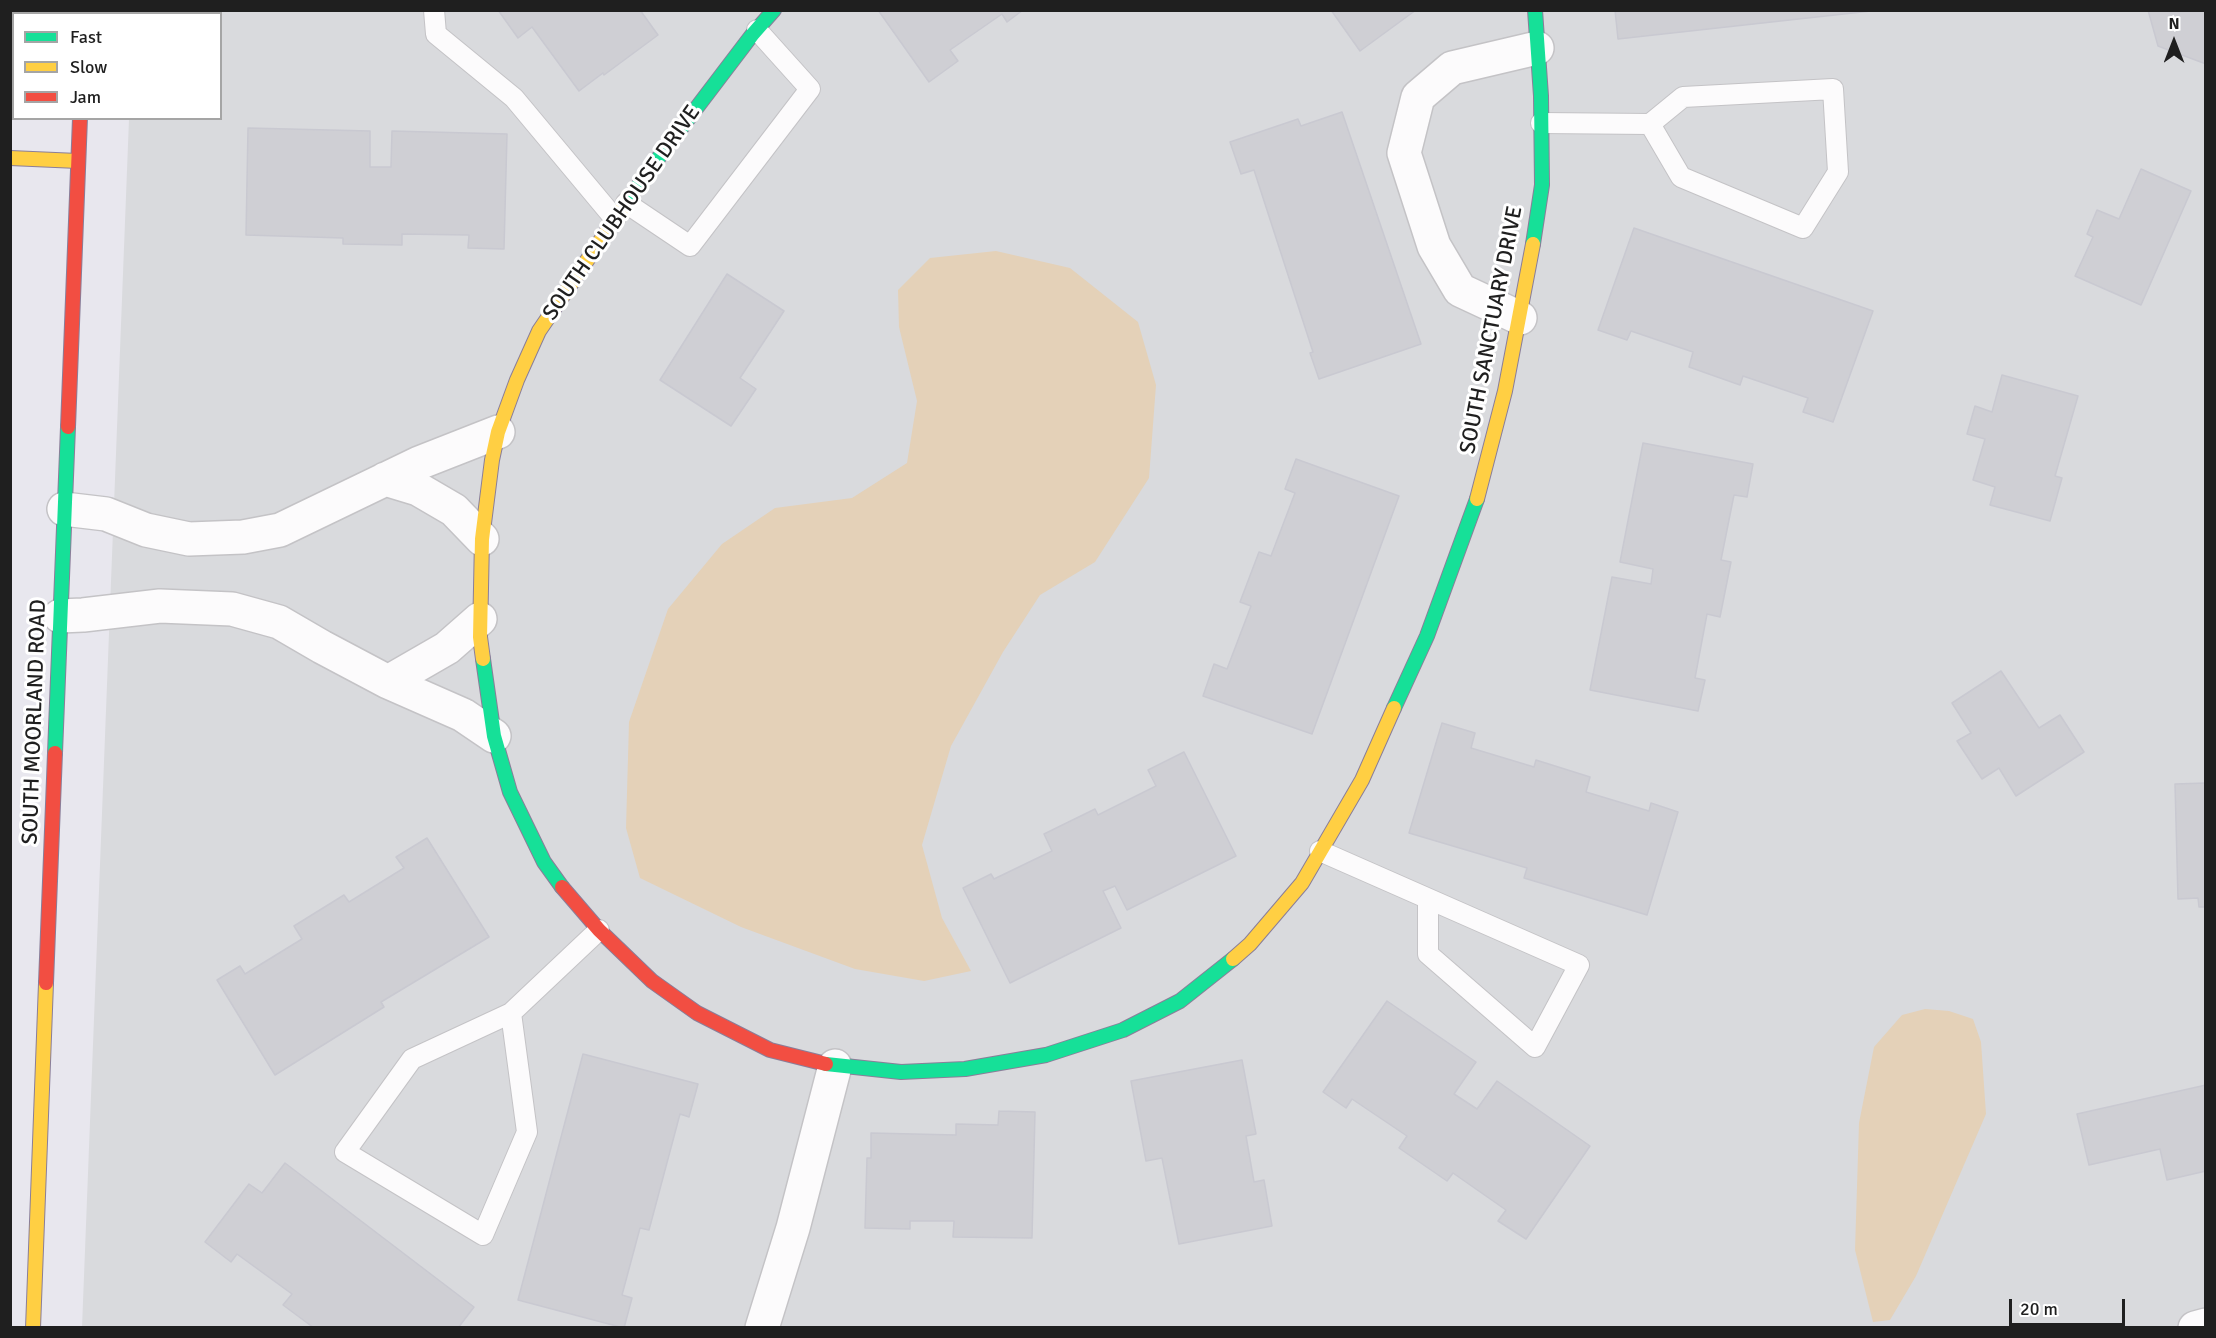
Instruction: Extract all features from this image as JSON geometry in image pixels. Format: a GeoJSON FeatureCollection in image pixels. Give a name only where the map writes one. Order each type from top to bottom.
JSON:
{"type":"FeatureCollection","features":[{"type":"Feature","properties":{"kind":"street","name":"SOUTH CLUBHOUSE DRIVE"},"geometry":{"type":"LineString","coordinates":[[774,10],[646,173],[539,331],[517,380],[498,432],[492,460],[482,538],[480,637],[494,736],[510,792],[544,862],[561,886],[599,930],[652,981],[697,1013],[770,1050],[835,1066]]}},
{"type":"Feature","properties":{"kind":"street","name":"SOUTH SANCTUARY DRIVE"},"geometry":{"type":"LineString","coordinates":[[835,1066],[901,1072],[964,1069],[1046,1055],[1123,1030],[1179,1000],[1207,981],[1250,944],[1302,882],[1362,780],[1427,636],[1480,489],[1506,391],[1542,185],[1541,123],[1534,10]]}},
{"type":"Feature","properties":{"kind":"street"},"geometry":{"type":"LineString","coordinates":[[1520,318],[1460,290],[1434,246],[1404,153],[1418,97],[1452,68],[1537,48]]}},
{"type":"Feature","properties":{"kind":"street","name":"SOUTH MOORLAND ROAD"},"geometry":{"type":"LineString","coordinates":[[33,1328],[28,1297],[60,616],[80,120]]}},
{"type":"Feature","properties":{"kind":"street"},"geometry":{"type":"LineString","coordinates":[[10,158],[78,161]]}},
{"type":"Feature","properties":{"kind":"street"},"geometry":{"type":"LineString","coordinates":[[64,508],[106,514],[146,530],[189,538],[243,537],[280,530],[419,463],[498,432]]}},
{"type":"Feature","properties":{"kind":"street"},"geometry":{"type":"LineString","coordinates":[[385,479],[418,489],[454,510],[482,538]]}},
{"type":"Feature","properties":{"kind":"street"},"geometry":{"type":"LineString","coordinates":[[60,616],[160,606],[232,609],[279,621],[321,647],[463,715],[494,736]]}},
{"type":"Feature","properties":{"kind":"street"},"geometry":{"type":"LineString","coordinates":[[388,681],[447,648],[480,619]]}},
{"type":"Feature","properties":{"kind":"street"},"geometry":{"type":"LineString","coordinates":[[762,1328],[793,1228],[835,1066]]}},
{"type":"Feature","properties":{"kind":"street"},"geometry":{"type":"LineString","coordinates":[[2195,1328],[2205,1325]]}},
{"type":"Feature","properties":{"kind":"lane"},"geometry":{"type":"LineString","coordinates":[[434,10],[436,34],[514,98],[621,211],[690,246],[810,89],[757,30]]}},
{"type":"Feature","properties":{"kind":"lane"},"geometry":{"type":"LineString","coordinates":[[1541,123],[1650,124],[1683,97],[1833,89],[1838,172],[1803,228],[1681,177],[1650,124]]}},
{"type":"Feature","properties":{"kind":"lane"},"geometry":{"type":"LineString","coordinates":[[1320,851],[1580,965],[1535,1047],[1428,954],[1428,899]]}},
{"type":"Feature","properties":{"kind":"lane"},"geometry":{"type":"LineString","coordinates":[[511,1013],[527,1132],[483,1235],[345,1152],[412,1059],[511,1013],[599,930]]}},
{"type":"Feature","properties":{"kind":"shaded area"},"geometry":{"type":"Polygon","coordinates":[[[2205,11],[2205,1327],[82,1327],[129,120],[222,120],[222,12],[134,12],[2205,11]]]}},
{"type":"Feature","properties":{"kind":"shaded area"},"geometry":{"type":"Polygon","coordinates":[[[996,251],[1070,268],[1138,322],[1156,385],[1149,478],[1095,562],[1040,595],[1003,652],[951,746],[922,845],[942,918],[971,971],[924,981],[855,969],[741,927],[640,878],[626,828],[629,722],[668,609],[722,544],[775,508],[852,498],[907,463],[917,401],[899,327],[898,290],[930,258],[996,251]]]}},
{"type":"Feature","properties":{"kind":"shaded area"},"geometry":{"type":"Polygon","coordinates":[[[1925,1009],[1949,1011],[1973,1019],[1981,1042],[1986,1114],[1916,1276],[1890,1320],[1873,1322],[1855,1250],[1859,1123],[1874,1047],[1902,1015],[1925,1009]]]}},
{"type":"Feature","properties":{"kind":"building"},"geometry":{"type":"Polygon","coordinates":[[[498,10],[640,10],[658,35],[579,91],[532,27],[518,38],[498,10]]]}},
{"type":"Feature","properties":{"kind":"building"},"geometry":{"type":"Polygon","coordinates":[[[878,10],[1023,10],[1007,22],[1002,14],[950,50],[958,61],[929,82],[878,10]]]}},
{"type":"Feature","properties":{"kind":"building"},"geometry":{"type":"Polygon","coordinates":[[[1331,10],[1416,10],[1360,51],[1331,10]]]}},
{"type":"Feature","properties":{"kind":"building"},"geometry":{"type":"Polygon","coordinates":[[[1615,10],[1871,10],[1871,11],[1618,39],[1615,10]]]}},
{"type":"Feature","properties":{"kind":"building"},"geometry":{"type":"Polygon","coordinates":[[[2148,10],[2206,10],[2206,64],[2158,46],[2148,10]]]}},
{"type":"Feature","properties":{"kind":"building"},"geometry":{"type":"Polygon","coordinates":[[[1342,112],[1421,344],[1319,379],[1310,353],[1313,352],[1254,170],[1241,174],[1230,142],[1298,119],[1301,126],[1342,112]]]}},
{"type":"Feature","properties":{"kind":"building"},"geometry":{"type":"Polygon","coordinates":[[[248,128],[370,131],[370,167],[391,167],[392,131],[507,134],[504,249],[468,248],[469,235],[402,234],[402,245],[343,244],[343,238],[246,235],[248,128]]]}},
{"type":"Feature","properties":{"kind":"building"},"geometry":{"type":"Polygon","coordinates":[[[2141,169],[2191,191],[2141,305],[2075,276],[2093,237],[2087,234],[2097,210],[2119,219],[2141,169]]]}},
{"type":"Feature","properties":{"kind":"building"},"geometry":{"type":"Polygon","coordinates":[[[1634,228],[1873,311],[1833,422],[1803,412],[1808,398],[1743,376],[1740,385],[1689,367],[1693,352],[1631,331],[1627,340],[1598,330],[1634,228]]]}},
{"type":"Feature","properties":{"kind":"building"},"geometry":{"type":"Polygon","coordinates":[[[727,274],[784,311],[740,378],[756,389],[731,426],[660,380],[727,274]]]}},
{"type":"Feature","properties":{"kind":"building"},"geometry":{"type":"Polygon","coordinates":[[[2002,375],[2078,396],[2055,476],[2062,478],[2050,521],[1990,505],[1995,487],[1973,480],[1985,439],[1967,434],[1975,406],[1992,412],[2002,375]]]}},
{"type":"Feature","properties":{"kind":"building"},"geometry":{"type":"Polygon","coordinates":[[[1643,443],[1753,464],[1747,497],[1734,495],[1721,560],[1731,562],[1720,617],[1707,614],[1695,678],[1705,680],[1698,711],[1590,690],[1612,577],[1651,584],[1653,569],[1620,562],[1643,443]]]}},
{"type":"Feature","properties":{"kind":"building"},"geometry":{"type":"Polygon","coordinates":[[[1296,459],[1399,496],[1312,734],[1203,696],[1214,664],[1227,669],[1251,606],[1240,602],[1259,552],[1271,556],[1295,493],[1285,489],[1296,459]]]}},
{"type":"Feature","properties":{"kind":"building"},"geometry":{"type":"Polygon","coordinates":[[[2001,671],[2039,728],[2060,715],[2084,752],[2016,796],[1999,768],[1982,779],[1957,741],[1971,733],[1952,703],[2001,671]]]}},
{"type":"Feature","properties":{"kind":"building"},"geometry":{"type":"Polygon","coordinates":[[[1442,723],[1475,733],[1471,748],[1534,767],[1536,760],[1590,777],[1586,792],[1649,811],[1651,803],[1678,812],[1647,915],[1524,878],[1527,868],[1409,833],[1442,723]]]}},
{"type":"Feature","properties":{"kind":"building"},"geometry":{"type":"Polygon","coordinates":[[[1184,752],[1236,856],[1127,910],[1115,886],[1103,891],[1121,928],[1010,983],[963,888],[991,874],[994,879],[1052,851],[1044,834],[1095,809],[1098,815],[1156,786],[1148,770],[1184,752]]]}},
{"type":"Feature","properties":{"kind":"building"},"geometry":{"type":"Polygon","coordinates":[[[2206,783],[2206,907],[2199,907],[2198,898],[2178,899],[2175,784],[2206,783]]]}},
{"type":"Feature","properties":{"kind":"building"},"geometry":{"type":"Polygon","coordinates":[[[427,838],[489,937],[381,1002],[384,1007],[275,1075],[217,980],[240,966],[245,974],[302,939],[294,926],[344,895],[349,902],[404,868],[396,857],[427,838]]]}},
{"type":"Feature","properties":{"kind":"building"},"geometry":{"type":"Polygon","coordinates":[[[1387,1001],[1476,1062],[1454,1094],[1477,1109],[1497,1081],[1590,1146],[1526,1239],[1498,1221],[1506,1210],[1453,1173],[1447,1181],[1399,1148],[1407,1136],[1352,1099],[1346,1108],[1323,1092],[1387,1001]]]}},
{"type":"Feature","properties":{"kind":"building"},"geometry":{"type":"Polygon","coordinates":[[[583,1054],[698,1084],[689,1117],[680,1114],[649,1230],[640,1228],[622,1295],[632,1298],[624,1328],[518,1300],[583,1054]]]}},
{"type":"Feature","properties":{"kind":"building"},"geometry":{"type":"Polygon","coordinates":[[[1242,1060],[1256,1134],[1246,1136],[1254,1182],[1264,1180],[1272,1226],[1179,1244],[1162,1158],[1146,1161],[1131,1081],[1242,1060]]]}},
{"type":"Feature","properties":{"kind":"building"},"geometry":{"type":"Polygon","coordinates":[[[2206,1085],[2206,1171],[2167,1180],[2160,1149],[2089,1165],[2077,1114],[2206,1085]]]}},
{"type":"Feature","properties":{"kind":"building"},"geometry":{"type":"Polygon","coordinates":[[[999,1111],[1035,1112],[1032,1238],[953,1237],[954,1221],[910,1221],[910,1229],[865,1228],[867,1158],[871,1158],[871,1133],[956,1135],[956,1124],[998,1125],[999,1111]]]}},
{"type":"Feature","properties":{"kind":"building"},"geometry":{"type":"Polygon","coordinates":[[[285,1163],[474,1307],[458,1328],[314,1328],[283,1305],[292,1294],[237,1254],[231,1262],[205,1242],[249,1184],[262,1193],[285,1163]]]}},
{"type":"Feature","properties":{"kind":"traffic: fast"},"geometry":{"type":"LineString","coordinates":[[622,209],[752,35],[774,10]]}},
{"type":"Feature","properties":{"kind":"traffic: fast"},"geometry":{"type":"LineString","coordinates":[[1533,244],[1542,185],[1541,96],[1535,10]]}},
{"type":"Feature","properties":{"kind":"traffic: fast"},"geometry":{"type":"LineString","coordinates":[[55,753],[68,427]]}},
{"type":"Feature","properties":{"kind":"traffic: fast"},"geometry":{"type":"LineString","coordinates":[[1394,708],[1427,636],[1477,499]]}},
{"type":"Feature","properties":{"kind":"traffic: fast"},"geometry":{"type":"LineString","coordinates":[[483,659],[494,736],[510,792],[544,862],[562,887]]}},
{"type":"Feature","properties":{"kind":"traffic: fast"},"geometry":{"type":"LineString","coordinates":[[826,1064],[901,1072],[965,1069],[1046,1055],[1123,1030],[1180,1001],[1233,959]]}},
{"type":"Feature","properties":{"kind":"traffic: slow"},"geometry":{"type":"LineString","coordinates":[[10,158],[78,161]]}},
{"type":"Feature","properties":{"kind":"traffic: slow"},"geometry":{"type":"LineString","coordinates":[[483,659],[480,637],[482,539],[498,432],[517,380],[539,331],[622,209]]}},
{"type":"Feature","properties":{"kind":"traffic: slow"},"geometry":{"type":"LineString","coordinates":[[1477,499],[1505,391],[1533,244]]}},
{"type":"Feature","properties":{"kind":"traffic: slow"},"geometry":{"type":"LineString","coordinates":[[1233,959],[1250,944],[1302,883],[1362,780],[1394,708]]}},
{"type":"Feature","properties":{"kind":"traffic: slow"},"geometry":{"type":"LineString","coordinates":[[33,1328],[46,983]]}},
{"type":"Feature","properties":{"kind":"traffic: jam"},"geometry":{"type":"LineString","coordinates":[[68,427],[80,120]]}},
{"type":"Feature","properties":{"kind":"traffic: jam"},"geometry":{"type":"LineString","coordinates":[[46,983],[55,753]]}},
{"type":"Feature","properties":{"kind":"traffic: jam"},"geometry":{"type":"LineString","coordinates":[[562,887],[599,930],[652,981],[697,1013],[770,1050],[826,1064]]}}]}
